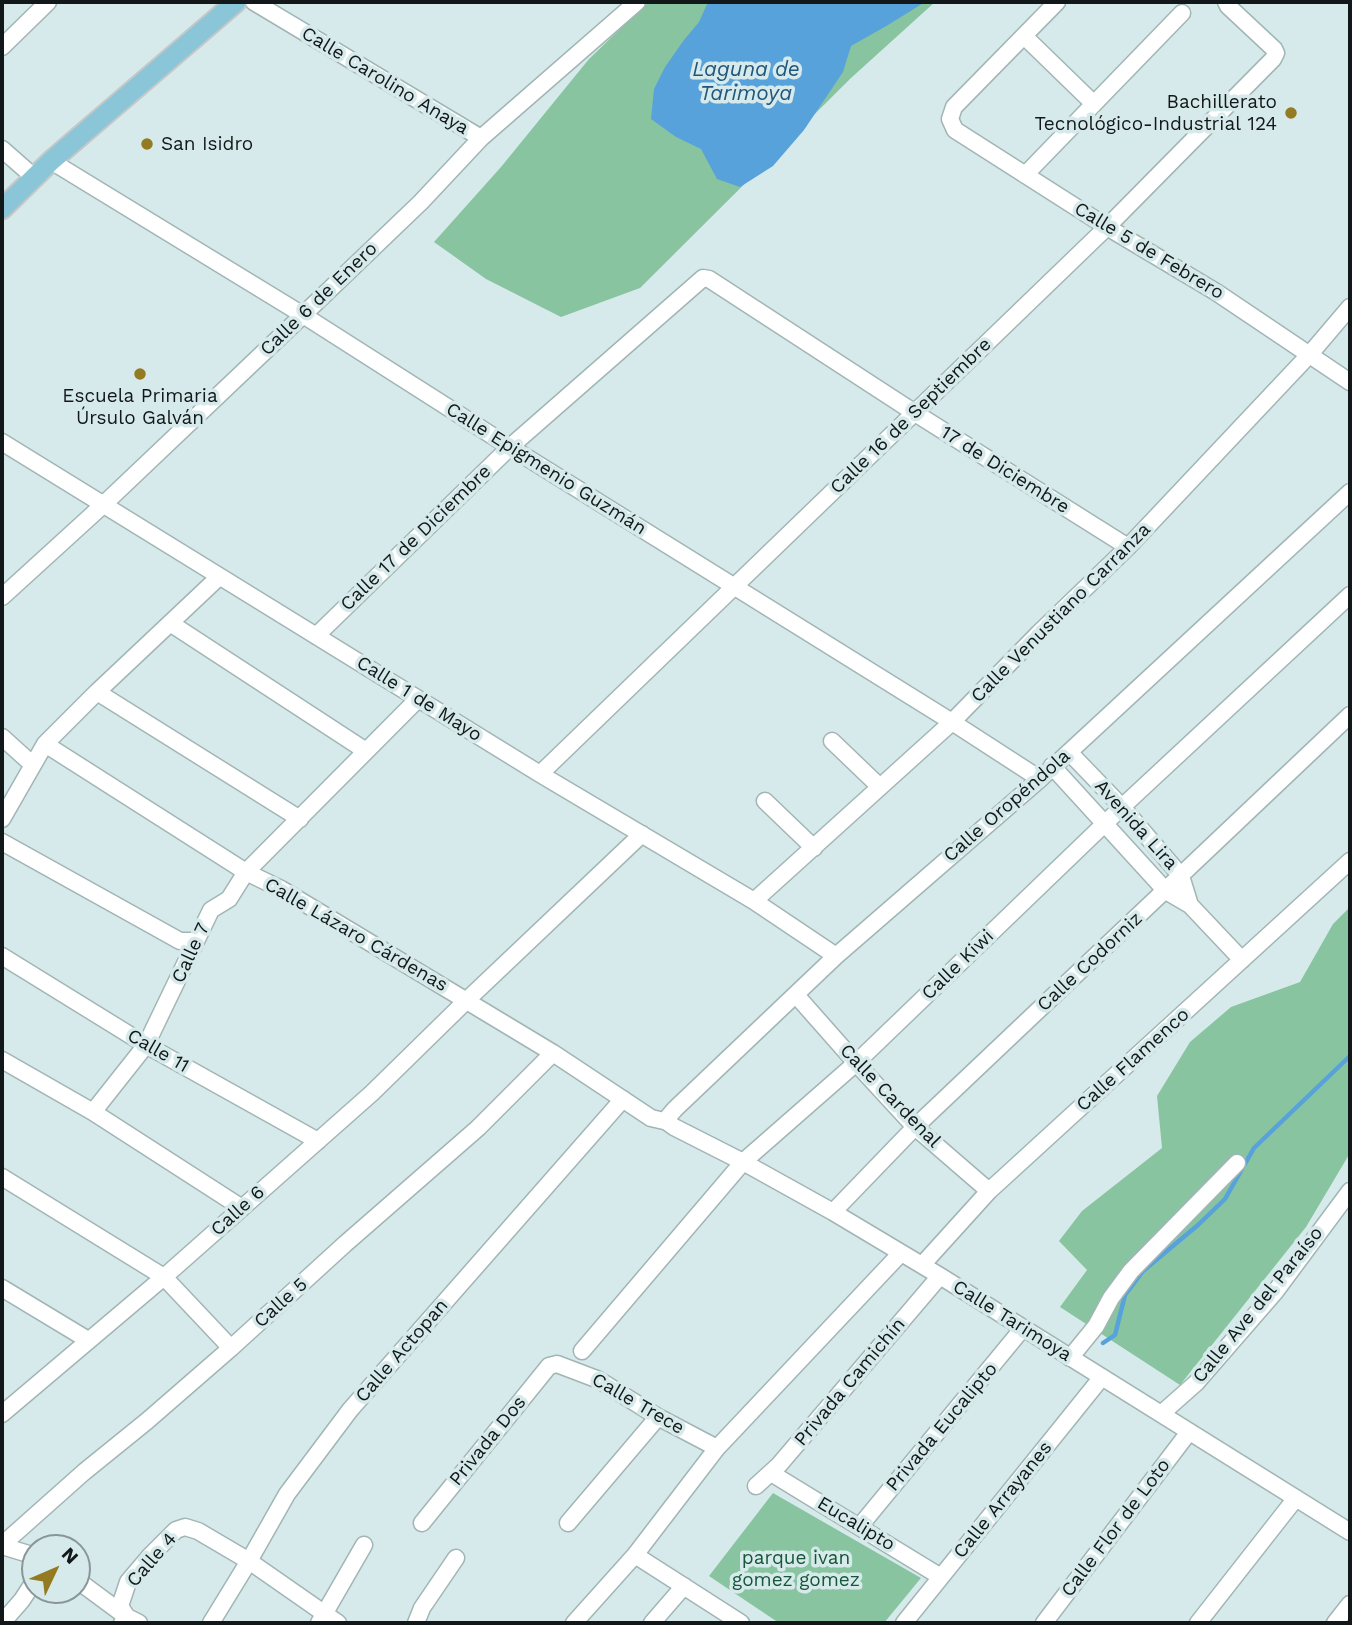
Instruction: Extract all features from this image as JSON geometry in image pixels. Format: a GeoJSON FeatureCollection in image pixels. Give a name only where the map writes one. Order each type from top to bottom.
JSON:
{"type":"FeatureCollection","features":[{"type":"Feature","properties":{"kind":"main road"},"geometry":{"type":"LineString","coordinates":[[2,209],[51,161],[236,2]]}},
{"type":"Feature","properties":{"kind":"street"},"geometry":{"type":"LineString","coordinates":[[2,47],[47,2]]}},
{"type":"Feature","properties":{"kind":"street","name":"Calle Carolino Anaya"},"geometry":{"type":"LineString","coordinates":[[254,2],[481,138]]}},
{"type":"Feature","properties":{"kind":"street","name":"Calle 6 de Enero"},"geometry":{"type":"LineString","coordinates":[[2,597],[103,505],[421,202],[481,138],[637,2]]}},
{"type":"Feature","properties":{"kind":"street"},"geometry":{"type":"LineString","coordinates":[[1057,2],[1024,36],[1094,104]]}},
{"type":"Feature","properties":{"kind":"street","name":"Calle 16 de Septiembre"},"geometry":{"type":"LineString","coordinates":[[540,774],[1107,227],[1273,58],[1276,52],[1271,46],[1226,2]]}},
{"type":"Feature","properties":{"kind":"street"},"geometry":{"type":"LineString","coordinates":[[1025,175],[1182,13]]}},
{"type":"Feature","properties":{"kind":"street","name":"Calle 5 de Febrero"},"geometry":{"type":"LineString","coordinates":[[1024,36],[954,107],[950,119],[955,130],[1107,227],[1216,292],[1350,382]]}},
{"type":"Feature","properties":{"kind":"street"},"geometry":{"type":"LineString","coordinates":[[2,149],[35,178]]}},
{"type":"Feature","properties":{"kind":"street","name":"Calle Epigmenio Guzmán"},"geometry":{"type":"LineString","coordinates":[[51,161],[303,315],[1040,779]]}},
{"type":"Feature","properties":{"kind":"street","name":"17 de Diciembre"},"geometry":{"type":"LineString","coordinates":[[706,278],[1128,547]]}},
{"type":"Feature","properties":{"kind":"street","name":"Calle 17 de Diciembre"},"geometry":{"type":"LineString","coordinates":[[316,636],[510,447],[701,279],[706,278]]}},
{"type":"Feature","properties":{"kind":"street","name":"Calle Venustiano Carranza"},"geometry":{"type":"LineString","coordinates":[[754,901],[952,722],[1128,547],[1310,354],[1350,307]]}},
{"type":"Feature","properties":{"kind":"street","name":"Calle 1 de Mayo"},"geometry":{"type":"LineString","coordinates":[[2,442],[540,774],[754,901],[836,956]]}},
{"type":"Feature","properties":{"kind":"street","name":"Calle Oropéndola"},"geometry":{"type":"LineString","coordinates":[[668,1120],[675,1109],[836,956],[1040,779],[1350,492]]}},
{"type":"Feature","properties":{"kind":"street"},"geometry":{"type":"LineString","coordinates":[[2,819],[45,744],[219,577]]}},
{"type":"Feature","properties":{"kind":"street","name":"Calle Kiwi"},"geometry":{"type":"LineString","coordinates":[[582,1351],[743,1162],[856,1063],[1122,807],[1350,595]]}},
{"type":"Feature","properties":{"kind":"street"},"geometry":{"type":"LineString","coordinates":[[170,623],[366,751]]}},
{"type":"Feature","properties":{"kind":"street"},"geometry":{"type":"LineString","coordinates":[[97,692],[300,819]]}},
{"type":"Feature","properties":{"kind":"street","name":"Calle 7"},"geometry":{"type":"LineString","coordinates":[[93,1112],[146,1045],[211,910],[229,899],[246,872],[418,699]]}},
{"type":"Feature","properties":{"kind":"street","name":"Calle Codorniz"},"geometry":{"type":"LineString","coordinates":[[833,1212],[915,1127],[1350,715]]}},
{"type":"Feature","properties":{"kind":"street"},"geometry":{"type":"LineString","coordinates":[[2,737],[33,765]]}},
{"type":"Feature","properties":{"kind":"street"},"geometry":{"type":"LineString","coordinates":[[832,741],[880,787]]}},
{"type":"Feature","properties":{"kind":"street","name":"Calle Lázaro Cárdenas"},"geometry":{"type":"LineString","coordinates":[[45,744],[246,872],[281,889],[553,1053],[651,1118],[668,1120]]}},
{"type":"Feature","properties":{"kind":"street","name":"Avenida Lira"},"geometry":{"type":"LineString","coordinates":[[1069,752],[1122,807],[1181,876],[1190,905]]}},
{"type":"Feature","properties":{"kind":"street","name":"Avenida Lira"},"geometry":{"type":"LineString","coordinates":[[1052,766],[1166,891],[1190,905],[1242,960]]}},
{"type":"Feature","properties":{"kind":"street"},"geometry":{"type":"LineString","coordinates":[[765,801],[814,848]]}},
{"type":"Feature","properties":{"kind":"street","name":"Calle 6"},"geometry":{"type":"LineString","coordinates":[[2,1414],[8,1399],[88,1340],[164,1277],[372,1093],[642,834]]}},
{"type":"Feature","properties":{"kind":"street"},"geometry":{"type":"LineString","coordinates":[[2,842],[180,941],[196,941]]}},
{"type":"Feature","properties":{"kind":"street","name":"Calle Flamenco"},"geometry":{"type":"LineString","coordinates":[[922,1265],[989,1191],[1350,861]]}},
{"type":"Feature","properties":{"kind":"street"},"geometry":{"type":"LineString","coordinates":[[229,899],[247,888],[281,889]]}},
{"type":"Feature","properties":{"kind":"street","name":"Calle 11"},"geometry":{"type":"LineString","coordinates":[[2,956],[146,1045],[318,1140]]}},
{"type":"Feature","properties":{"kind":"street","name":"Calle Cardenal"},"geometry":{"type":"LineString","coordinates":[[796,995],[915,1127],[989,1191]]}},
{"type":"Feature","properties":{"kind":"street","name":"Calle 5"},"geometry":{"type":"LineString","coordinates":[[2,1545],[231,1348],[478,1128],[553,1053]]}},
{"type":"Feature","properties":{"kind":"street"},"geometry":{"type":"LineString","coordinates":[[2,1060],[93,1112],[242,1208]]}},
{"type":"Feature","properties":{"kind":"street","name":"Calle Actopan"},"geometry":{"type":"LineString","coordinates":[[211,1623],[287,1494],[350,1410],[623,1099]]}},
{"type":"Feature","properties":{"kind":"street","name":"Calle Tarimoya"},"geometry":{"type":"LineString","coordinates":[[668,1120],[674,1127],[743,1162],[901,1252],[1350,1532]]}},
{"type":"Feature","properties":{"kind":"street"},"geometry":{"type":"LineString","coordinates":[[1070,1357],[1096,1326],[1111,1298],[1131,1271],[1237,1163]]}},
{"type":"Feature","properties":{"kind":"street"},"geometry":{"type":"LineString","coordinates":[[2,1177],[164,1277],[231,1348]]}},
{"type":"Feature","properties":{"kind":"street","name":"Calle Ave del Paraíso"},"geometry":{"type":"LineString","coordinates":[[1161,1414],[1196,1383],[1266,1302],[1350,1191]]}},
{"type":"Feature","properties":{"kind":"street"},"geometry":{"type":"LineString","coordinates":[[574,1623],[635,1555],[718,1448],[901,1252]]}},
{"type":"Feature","properties":{"kind":"street","name":"Privada Camichín"},"geometry":{"type":"LineString","coordinates":[[756,1486],[779,1465],[940,1276]]}},
{"type":"Feature","properties":{"kind":"street"},"geometry":{"type":"LineString","coordinates":[[2,1288],[88,1340]]}},
{"type":"Feature","properties":{"kind":"street","name":"Privada Eucalipto"},"geometry":{"type":"LineString","coordinates":[[860,1526],[1023,1328]]}},
{"type":"Feature","properties":{"kind":"street","name":"Calle Trece"},"geometry":{"type":"LineString","coordinates":[[557,1363],[599,1380],[657,1417],[718,1448]]}},
{"type":"Feature","properties":{"kind":"street","name":"Privada Dos"},"geometry":{"type":"LineString","coordinates":[[422,1523],[549,1366],[557,1363]]}},
{"type":"Feature","properties":{"kind":"street","name":"Calle Arrayanes"},"geometry":{"type":"LineString","coordinates":[[904,1623],[1102,1377]]}},
{"type":"Feature","properties":{"kind":"street"},"geometry":{"type":"LineString","coordinates":[[568,1523],[657,1417]]}},
{"type":"Feature","properties":{"kind":"street","name":"Calle Flor de Loto"},"geometry":{"type":"LineString","coordinates":[[1044,1623],[1189,1432]]}},
{"type":"Feature","properties":{"kind":"street","name":"Eucalipto"},"geometry":{"type":"LineString","coordinates":[[771,1472],[942,1577]]}},
{"type":"Feature","properties":{"kind":"street"},"geometry":{"type":"LineString","coordinates":[[1198,1623],[1296,1498]]}},
{"type":"Feature","properties":{"kind":"street","name":"Calle 4"},"geometry":{"type":"LineString","coordinates":[[130,1621],[120,1606],[128,1582],[176,1530],[185,1527],[198,1531],[249,1561]]}},
{"type":"Feature","properties":{"kind":"street"},"geometry":{"type":"LineString","coordinates":[[2,1545],[21,1551]]}},
{"type":"Feature","properties":{"kind":"street"},"geometry":{"type":"LineString","coordinates":[[321,1618],[364,1545]]}},
{"type":"Feature","properties":{"kind":"street"},"geometry":{"type":"LineString","coordinates":[[635,1555],[741,1623]]}},
{"type":"Feature","properties":{"kind":"street"},"geometry":{"type":"LineString","coordinates":[[416,1623],[422,1608],[456,1558]]}},
{"type":"Feature","properties":{"kind":"street"},"geometry":{"type":"LineString","coordinates":[[249,1561],[321,1618],[338,1623]]}},
{"type":"Feature","properties":{"kind":"street"},"geometry":{"type":"LineString","coordinates":[[652,1623],[684,1586]]}},
{"type":"Feature","properties":{"kind":"street"},"geometry":{"type":"LineString","coordinates":[[91,1591],[130,1621]]}},
{"type":"Feature","properties":{"kind":"street"},"geometry":{"type":"LineString","coordinates":[[2,1623],[21,1602]]}},
{"type":"Feature","properties":{"kind":"street"},"geometry":{"type":"LineString","coordinates":[[1335,1623],[1350,1605]]}},
{"type":"Feature","properties":{"kind":"green space"},"geometry":{"type":"Polygon","coordinates":[[[648,2],[935,2],[851,78],[640,288],[561,317],[486,279],[434,242],[501,167],[589,59],[648,2]]]}},
{"type":"Feature","properties":{"kind":"green space"},"geometry":{"type":"Polygon","coordinates":[[[1350,907],[1350,1153],[1306,1227],[1180,1385],[1060,1307],[1087,1270],[1059,1241],[1082,1211],[1162,1148],[1157,1096],[1190,1042],[1231,1007],[1300,982],[1333,924],[1350,907]]]}},
{"type":"Feature","properties":{"kind":"green space","name":"parque ivan gomez gomez"},"geometry":{"type":"Polygon","coordinates":[[[773,1493],[921,1578],[884,1623],[779,1623],[709,1576],[773,1493]]]}},
{"type":"Feature","properties":{"kind":"water","name":"Laguna de Tarimoya"},"geometry":{"type":"Polygon","coordinates":[[[708,2],[925,2],[851,46],[843,72],[804,130],[773,166],[740,187],[717,179],[701,149],[676,137],[651,119],[654,89],[665,67],[699,22],[708,2]]]}},
{"type":"Feature","properties":{"kind":"waterway"},"geometry":{"type":"LineString","coordinates":[[1103,1343],[1115,1335],[1125,1295],[1143,1271],[1225,1199],[1254,1148],[1350,1056]]}},
{"type":"Feature","properties":{"kind":"place","name":"Bachillerato Tecnológico-Industrial 124"},"geometry":{"type":"Point","coordinates":[1291,113]}},
{"type":"Feature","properties":{"kind":"place","name":"San Isidro"},"geometry":{"type":"Point","coordinates":[147,144]}},
{"type":"Feature","properties":{"kind":"place","name":"Escuela Primaria Úrsulo Galván"},"geometry":{"type":"Point","coordinates":[140,374]}}]}
